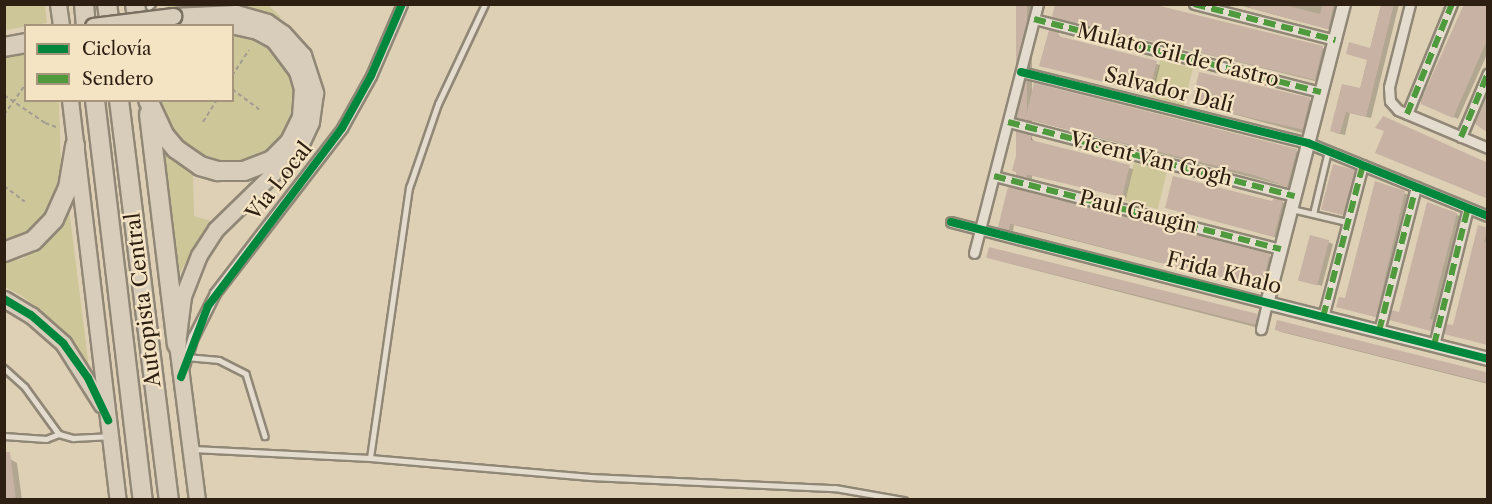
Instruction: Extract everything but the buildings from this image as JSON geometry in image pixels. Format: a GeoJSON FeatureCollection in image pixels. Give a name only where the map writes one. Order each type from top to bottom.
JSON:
{"type":"FeatureCollection","features":[{"type":"Feature","properties":{"kind":"highway"},"geometry":{"type":"LineString","coordinates":[[84,4],[86,24]]}},
{"type":"Feature","properties":{"kind":"highway"},"geometry":{"type":"LineString","coordinates":[[107,4],[110,24]]}},
{"type":"Feature","properties":{"kind":"highway"},"geometry":{"type":"LineString","coordinates":[[139,24],[146,5]]}},
{"type":"Feature","properties":{"kind":"highway"},"geometry":{"type":"LineString","coordinates":[[149,102],[165,136],[176,149],[200,166],[219,171],[244,171],[266,164],[285,149],[299,126],[304,99],[302,80],[290,54],[276,40],[235,23],[171,22]]}},
{"type":"Feature","properties":{"kind":"highway"},"geometry":{"type":"LineString","coordinates":[[4,46],[24,43]]}},
{"type":"Feature","properties":{"kind":"highway","name":"Autopista Central"},"geometry":{"type":"LineString","coordinates":[[96,102],[143,500]]}},
{"type":"Feature","properties":{"kind":"highway","name":"Autopista Central"},"geometry":{"type":"LineString","coordinates":[[119,102],[169,500]]}},
{"type":"Feature","properties":{"kind":"highway"},"geometry":{"type":"LineString","coordinates":[[148,102],[182,351]]}},
{"type":"Feature","properties":{"kind":"highway"},"geometry":{"type":"LineString","coordinates":[[4,252],[33,241],[54,219],[68,188],[75,146]]}},
{"type":"Feature","properties":{"kind":"main road"},"geometry":{"type":"LineString","coordinates":[[58,4],[61,24]]}},
{"type":"Feature","properties":{"kind":"main road"},"geometry":{"type":"LineString","coordinates":[[132,24],[171,22],[236,13],[276,27],[297,46],[307,64],[315,103],[308,131],[292,157],[226,217],[200,254],[183,296],[181,377],[197,500]]}},
{"type":"Feature","properties":{"kind":"main road"},"geometry":{"type":"LineString","coordinates":[[4,38],[24,34]]}},
{"type":"Feature","properties":{"kind":"main road"},"geometry":{"type":"LineString","coordinates":[[70,102],[118,500]]}},
{"type":"Feature","properties":{"kind":"main road"},"geometry":{"type":"LineString","coordinates":[[4,299],[31,315],[63,343],[88,378],[109,428]]}},
{"type":"Feature","properties":{"kind":"street","name":"Vía Local"},"geometry":{"type":"LineString","coordinates":[[182,351],[224,281],[342,128],[371,76],[402,4]]}},
{"type":"Feature","properties":{"kind":"street"},"geometry":{"type":"LineString","coordinates":[[974,253],[1038,4]]}},
{"type":"Feature","properties":{"kind":"street"},"geometry":{"type":"LineString","coordinates":[[1194,4],[1335,40]]}},
{"type":"Feature","properties":{"kind":"street"},"geometry":{"type":"LineString","coordinates":[[1261,329],[1344,4]]}},
{"type":"Feature","properties":{"kind":"street"},"geometry":{"type":"LineString","coordinates":[[1410,4],[1388,92],[1398,110],[1488,148]]}},
{"type":"Feature","properties":{"kind":"street"},"geometry":{"type":"LineString","coordinates":[[1407,114],[1452,4]]}},
{"type":"Feature","properties":{"kind":"street","name":"Mulato Gil de Castro"},"geometry":{"type":"LineString","coordinates":[[1034,19],[1321,92]]}},
{"type":"Feature","properties":{"kind":"street","name":"Salvador Dalí"},"geometry":{"type":"LineString","coordinates":[[1020,72],[1308,144],[1488,216]]}},
{"type":"Feature","properties":{"kind":"street"},"geometry":{"type":"LineString","coordinates":[[1461,136],[1488,73]]}},
{"type":"Feature","properties":{"kind":"street","name":"Vicent Van Gogh"},"geometry":{"type":"LineString","coordinates":[[1008,122],[1295,196]]}},
{"type":"Feature","properties":{"kind":"street"},"geometry":{"type":"LineString","coordinates":[[1323,317],[1364,165]]}},
{"type":"Feature","properties":{"kind":"street","name":"Paul Gaugin"},"geometry":{"type":"LineString","coordinates":[[994,176],[1281,249]]}},
{"type":"Feature","properties":{"kind":"street"},"geometry":{"type":"LineString","coordinates":[[1379,331],[1416,187]]}},
{"type":"Feature","properties":{"kind":"street"},"geometry":{"type":"LineString","coordinates":[[1434,345],[1467,208]]}},
{"type":"Feature","properties":{"kind":"street","name":"Frida Khalo"},"geometry":{"type":"LineString","coordinates":[[951,222],[1488,358]]}},
{"type":"Feature","properties":{"kind":"lane"},"geometry":{"type":"LineString","coordinates":[[370,458],[409,188],[438,104],[485,4]]}},
{"type":"Feature","properties":{"kind":"lane"},"geometry":{"type":"LineString","coordinates":[[1313,214],[1328,151]]}},
{"type":"Feature","properties":{"kind":"lane"},"geometry":{"type":"LineString","coordinates":[[1292,208],[1348,223]]}},
{"type":"Feature","properties":{"kind":"lane"},"geometry":{"type":"LineString","coordinates":[[182,351],[219,360],[246,375],[265,436]]}},
{"type":"Feature","properties":{"kind":"lane"},"geometry":{"type":"LineString","coordinates":[[4,368],[25,387],[59,434]]}},
{"type":"Feature","properties":{"kind":"lane"},"geometry":{"type":"LineString","coordinates":[[4,436],[46,439],[59,434],[87,438],[109,428]]}},
{"type":"Feature","properties":{"kind":"lane"},"geometry":{"type":"LineString","coordinates":[[190,449],[370,458],[590,477],[835,488],[904,500]]}},
{"type":"Feature","properties":{"kind":"path"},"geometry":{"type":"LineString","coordinates":[[234,73],[249,50]]}},
{"type":"Feature","properties":{"kind":"path"},"geometry":{"type":"LineString","coordinates":[[4,115],[24,86]]}},
{"type":"Feature","properties":{"kind":"path"},"geometry":{"type":"LineString","coordinates":[[234,90],[259,109]]}},
{"type":"Feature","properties":{"kind":"path"},"geometry":{"type":"LineString","coordinates":[[4,95],[45,123],[59,128]]}},
{"type":"Feature","properties":{"kind":"path"},"geometry":{"type":"LineString","coordinates":[[203,122],[216,102]]}},
{"type":"Feature","properties":{"kind":"path"},"geometry":{"type":"LineString","coordinates":[[4,186],[25,202]]}},
{"type":"Feature","properties":{"kind":"shaded area"},"geometry":{"type":"Polygon","coordinates":[[[5,4],[45,5],[47,23],[24,24],[24,27],[5,30],[5,4]]]}},
{"type":"Feature","properties":{"kind":"shaded area"},"geometry":{"type":"Polygon","coordinates":[[[167,4],[268,5],[281,17],[275,21],[170,13],[167,4]]]}},
{"type":"Feature","properties":{"kind":"shaded area"},"geometry":{"type":"Polygon","coordinates":[[[234,31],[266,40],[282,56],[296,87],[291,125],[278,145],[262,158],[231,166],[199,158],[177,140],[159,102],[234,102],[234,31]]]}},
{"type":"Feature","properties":{"kind":"shaded area"},"geometry":{"type":"Polygon","coordinates":[[[24,52],[24,102],[59,102],[61,168],[52,203],[42,224],[24,238],[5,243],[5,54],[24,52]]]}},
{"type":"Feature","properties":{"kind":"shaded area"},"geometry":{"type":"Polygon","coordinates":[[[1160,60],[1193,68],[1184,106],[1151,98],[1160,60]]]}},
{"type":"Feature","properties":{"kind":"shaded area"},"geometry":{"type":"Polygon","coordinates":[[[162,151],[193,174],[194,216],[211,221],[179,274],[162,151]]]}},
{"type":"Feature","properties":{"kind":"shaded area"},"geometry":{"type":"Polygon","coordinates":[[[1134,163],[1167,171],[1158,209],[1125,201],[1134,163]]]}},
{"type":"Feature","properties":{"kind":"shaded area"},"geometry":{"type":"Polygon","coordinates":[[[69,209],[89,368],[60,328],[22,296],[5,287],[5,263],[24,258],[54,236],[69,209]]]}},
{"type":"Feature","properties":{"kind":"marked path"},"geometry":{"type":"LineString","coordinates":[[1194,4],[1335,40]]}},
{"type":"Feature","properties":{"kind":"marked path"},"geometry":{"type":"LineString","coordinates":[[1407,114],[1452,4]]}},
{"type":"Feature","properties":{"kind":"marked path"},"geometry":{"type":"LineString","coordinates":[[1034,19],[1321,92]]}},
{"type":"Feature","properties":{"kind":"marked path"},"geometry":{"type":"LineString","coordinates":[[1461,137],[1488,73]]}},
{"type":"Feature","properties":{"kind":"marked path"},"geometry":{"type":"LineString","coordinates":[[1008,122],[1295,196]]}},
{"type":"Feature","properties":{"kind":"marked path"},"geometry":{"type":"LineString","coordinates":[[1323,317],[1363,165]]}},
{"type":"Feature","properties":{"kind":"marked path"},"geometry":{"type":"LineString","coordinates":[[994,176],[1281,249]]}},
{"type":"Feature","properties":{"kind":"marked path"},"geometry":{"type":"LineString","coordinates":[[1379,331],[1416,187]]}},
{"type":"Feature","properties":{"kind":"marked path"},"geometry":{"type":"LineString","coordinates":[[1434,345],[1468,208]]}},
{"type":"Feature","properties":{"kind":"cycle path"},"geometry":{"type":"LineString","coordinates":[[181,377],[208,306],[342,128],[371,76],[402,4]]}},
{"type":"Feature","properties":{"kind":"cycle path"},"geometry":{"type":"LineString","coordinates":[[1021,72],[1308,143],[1488,216]]}},
{"type":"Feature","properties":{"kind":"cycle path"},"geometry":{"type":"LineString","coordinates":[[951,222],[1488,359]]}},
{"type":"Feature","properties":{"kind":"cycle path"},"geometry":{"type":"LineString","coordinates":[[4,299],[31,315],[63,343],[88,378],[108,420]]}}]}
